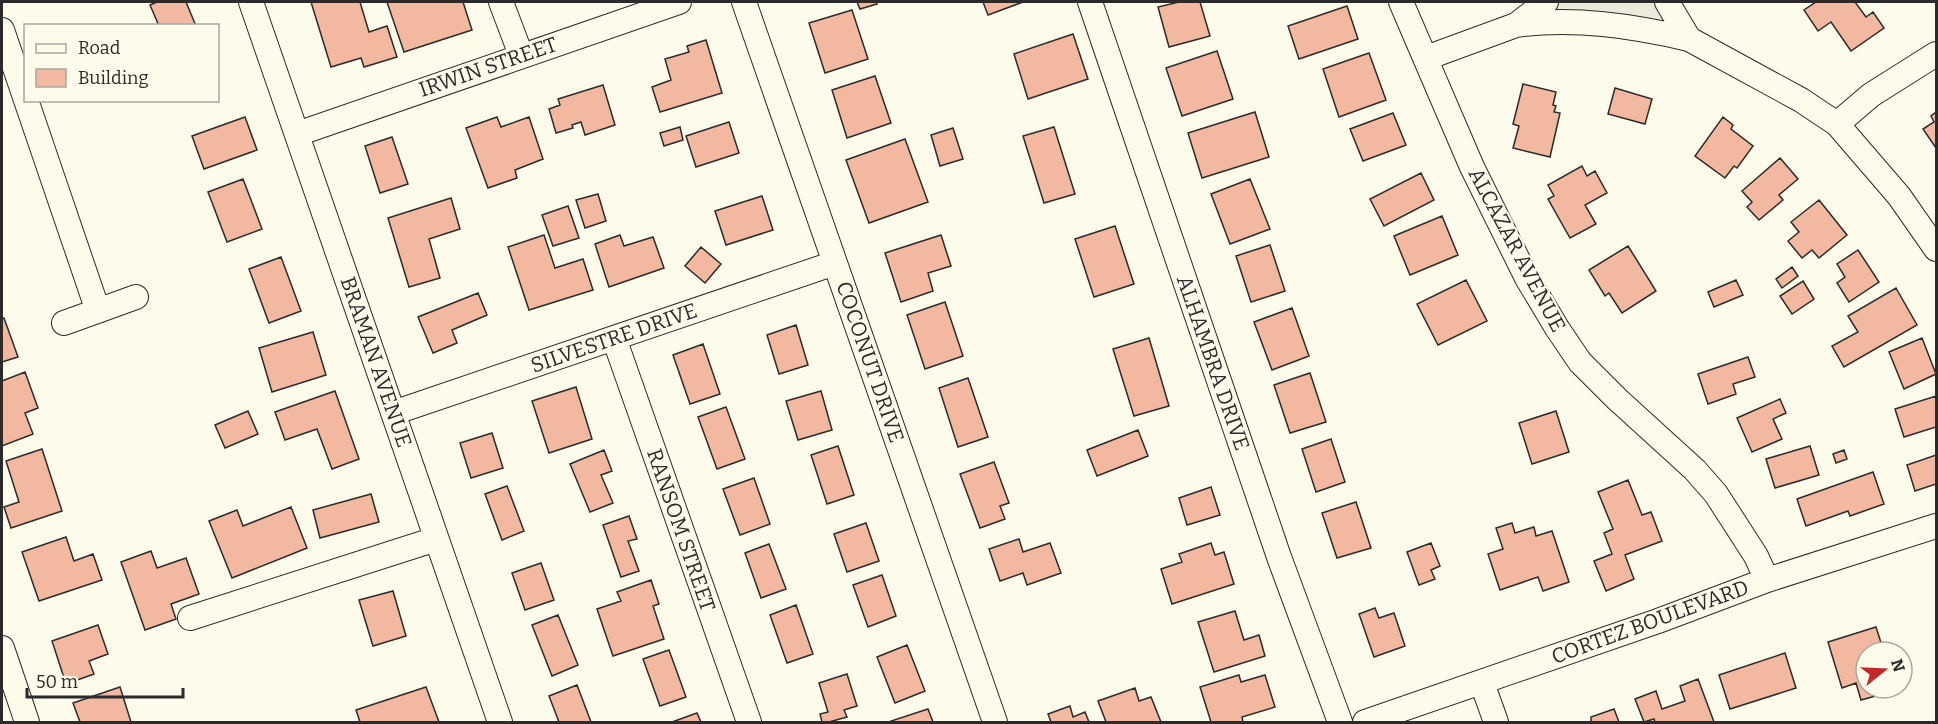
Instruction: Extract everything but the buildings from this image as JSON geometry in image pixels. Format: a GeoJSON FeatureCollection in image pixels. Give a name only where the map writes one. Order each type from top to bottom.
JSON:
{"type":"FeatureCollection","features":[{"type":"Feature","properties":{"kind":"street","name":"BRAMAN AVENUE"},"geometry":{"type":"LineString","coordinates":[[251,2],[500,723]]}},
{"type":"Feature","properties":{"kind":"street"},"geometry":{"type":"LineString","coordinates":[[501,2],[521,55]]}},
{"type":"Feature","properties":{"kind":"street","name":"IRWIN STREET"},"geometry":{"type":"LineString","coordinates":[[297,134],[680,2]]}},
{"type":"Feature","properties":{"kind":"street","name":"COCONUT DRIVE"},"geometry":{"type":"LineString","coordinates":[[744,2],[995,723]]}},
{"type":"Feature","properties":{"kind":"street","name":"ALHAMBRA DRIVE"},"geometry":{"type":"LineString","coordinates":[[1090,2],[1279,557],[1340,723]]}},
{"type":"Feature","properties":{"kind":"street","name":"ALCAZAR AVENUE"},"geometry":{"type":"LineString","coordinates":[[1401,2],[1472,167],[1502,230],[1557,328],[1580,362],[1695,470],[1716,494],[1756,556],[1767,580]]}},
{"type":"Feature","properties":{"kind":"street"},"geometry":{"type":"LineString","coordinates":[[1516,25],[1546,2]]}},
{"type":"Feature","properties":{"kind":"street"},"geometry":{"type":"LineString","coordinates":[[1667,2],[1689,39]]}},
{"type":"Feature","properties":{"kind":"street"},"geometry":{"type":"LineString","coordinates":[[1426,58],[1516,25],[1547,22],[1609,24],[1689,39],[1791,95],[1837,124],[1899,196],[1936,249]]}},
{"type":"Feature","properties":{"kind":"street"},"geometry":{"type":"LineString","coordinates":[[2,30],[24,94]]}},
{"type":"Feature","properties":{"kind":"street"},"geometry":{"type":"LineString","coordinates":[[1837,124],[1871,96],[1936,54]]}},
{"type":"Feature","properties":{"kind":"street"},"geometry":{"type":"LineString","coordinates":[[27,102],[98,311]]}},
{"type":"Feature","properties":{"kind":"street","name":"SILVESTRE DRIVE"},"geometry":{"type":"LineString","coordinates":[[393,413],[835,263]]}},
{"type":"Feature","properties":{"kind":"street"},"geometry":{"type":"LineString","coordinates":[[64,323],[136,297]]}},
{"type":"Feature","properties":{"kind":"street","name":"RANSOM STREET"},"geometry":{"type":"LineString","coordinates":[[614,338],[749,723]]}},
{"type":"Feature","properties":{"kind":"street","name":"CORTEZ BOULEVARD"},"geometry":{"type":"LineString","coordinates":[[1365,723],[1767,580],[1936,526]]}},
{"type":"Feature","properties":{"kind":"street"},"geometry":{"type":"LineString","coordinates":[[190,618],[436,539]]}},
{"type":"Feature","properties":{"kind":"street"},"geometry":{"type":"LineString","coordinates":[[2,648],[27,723]]}},
{"type":"Feature","properties":{"kind":"street"},"geometry":{"type":"LineString","coordinates":[[1482,683],[1496,723]]}},
{"type":"Feature","properties":{"kind":"shaded area"},"geometry":{"type":"Polygon","coordinates":[[[1546,2],[1667,2],[1689,39],[1556,22],[1546,2]]]}}]}
